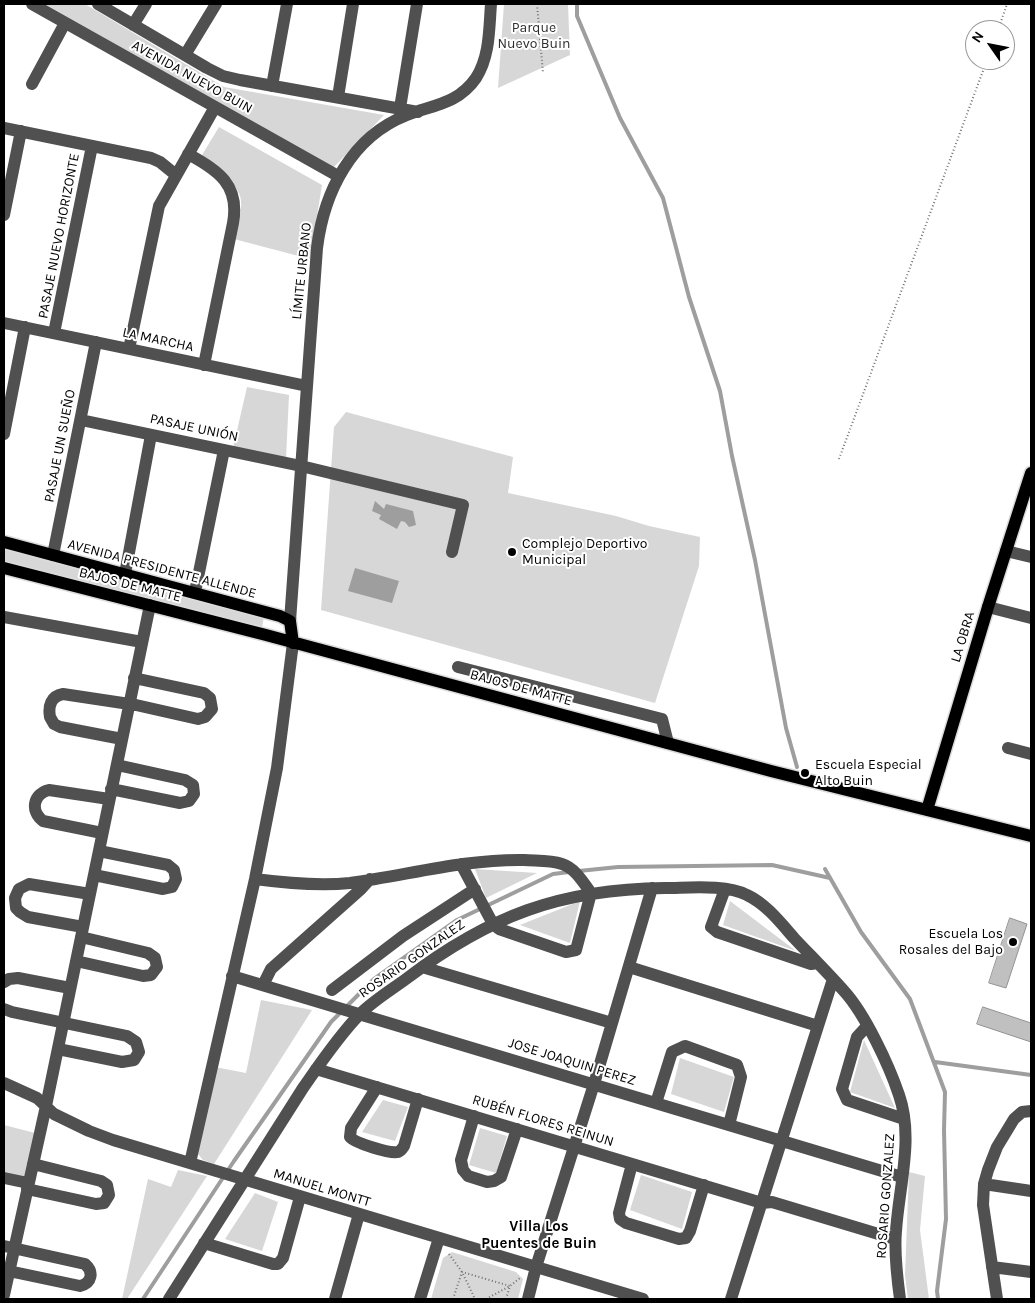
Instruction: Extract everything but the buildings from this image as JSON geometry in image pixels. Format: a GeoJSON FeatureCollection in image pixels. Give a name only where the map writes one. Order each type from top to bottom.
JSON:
{"type":"FeatureCollection","features":[{"type":"Feature","properties":{"kind":"main road","name":"LA OBRA"},"geometry":{"type":"LineString","coordinates":[[927,810],[988,607],[1006,551],[1027,498],[1031,473]]}},
{"type":"Feature","properties":{"kind":"main road","name":"AVENIDA PRESIDENTE ALLENDE"},"geometry":{"type":"LineString","coordinates":[[4,542],[195,592],[280,616],[290,621]]}},
{"type":"Feature","properties":{"kind":"main road","name":"BAJOS DE MATTE"},"geometry":{"type":"LineString","coordinates":[[4,568],[668,743],[1031,836]]}},
{"type":"Feature","properties":{"kind":"main road"},"geometry":{"type":"LineString","coordinates":[[290,621],[293,643]]}},
{"type":"Feature","properties":{"kind":"street","name":"AVENIDA NUEVO BUIN"},"geometry":{"type":"LineString","coordinates":[[32,4],[338,176]]}},
{"type":"Feature","properties":{"kind":"street","name":"AVENIDA NUEVO BUIN"},"geometry":{"type":"LineString","coordinates":[[98,4],[223,76],[418,112]]}},
{"type":"Feature","properties":{"kind":"street"},"geometry":{"type":"LineString","coordinates":[[133,25],[146,4]]}},
{"type":"Feature","properties":{"kind":"street"},"geometry":{"type":"LineString","coordinates":[[185,55],[216,4]]}},
{"type":"Feature","properties":{"kind":"street"},"geometry":{"type":"LineString","coordinates":[[272,86],[287,4]]}},
{"type":"Feature","properties":{"kind":"street"},"geometry":{"type":"LineString","coordinates":[[338,97],[353,4]]}},
{"type":"Feature","properties":{"kind":"street"},"geometry":{"type":"LineString","coordinates":[[400,108],[418,4]]}},
{"type":"Feature","properties":{"kind":"street","name":"LÍMITE URBANO"},"geometry":{"type":"LineString","coordinates":[[290,621],[319,230],[327,200],[338,176],[353,154],[371,137],[397,119],[436,107],[453,99],[470,85],[477,76],[487,50],[491,4]]}},
{"type":"Feature","properties":{"kind":"street"},"geometry":{"type":"LineString","coordinates":[[32,84],[66,23]]}},
{"type":"Feature","properties":{"kind":"street"},"geometry":{"type":"LineString","coordinates":[[129,349],[157,213],[162,200],[215,107]]}},
{"type":"Feature","properties":{"kind":"street"},"geometry":{"type":"LineString","coordinates":[[4,128],[152,158],[176,175]]}},
{"type":"Feature","properties":{"kind":"street"},"geometry":{"type":"LineString","coordinates":[[4,215],[21,131]]}},
{"type":"Feature","properties":{"kind":"street","name":"PASAJE NUEVO HORIZONTE"},"geometry":{"type":"LineString","coordinates":[[54,333],[92,146]]}},
{"type":"Feature","properties":{"kind":"street"},"geometry":{"type":"LineString","coordinates":[[188,154],[212,168],[225,180],[230,188],[235,205],[204,365]]}},
{"type":"Feature","properties":{"kind":"street","name":"LA MARCHA"},"geometry":{"type":"LineString","coordinates":[[4,323],[307,386]]}},
{"type":"Feature","properties":{"kind":"street"},"geometry":{"type":"LineString","coordinates":[[4,434],[25,327]]}},
{"type":"Feature","properties":{"kind":"street","name":"PASAJE UN SUEÑO"},"geometry":{"type":"LineString","coordinates":[[53,555],[96,342]]}},
{"type":"Feature","properties":{"kind":"street","name":"PASAJE UNIÓN"},"geometry":{"type":"LineString","coordinates":[[80,420],[301,466],[463,505],[452,552]]}},
{"type":"Feature","properties":{"kind":"street"},"geometry":{"type":"LineString","coordinates":[[125,574],[151,435]]}},
{"type":"Feature","properties":{"kind":"street"},"geometry":{"type":"LineString","coordinates":[[195,592],[224,450]]}},
{"type":"Feature","properties":{"kind":"street"},"geometry":{"type":"LineString","coordinates":[[1006,551],[1031,557]]}},
{"type":"Feature","properties":{"kind":"street"},"geometry":{"type":"LineString","coordinates":[[4,1295],[9,1247],[28,1186],[46,1106],[150,605]]}},
{"type":"Feature","properties":{"kind":"street"},"geometry":{"type":"LineString","coordinates":[[988,607],[1031,618]]}},
{"type":"Feature","properties":{"kind":"street"},"geometry":{"type":"LineString","coordinates":[[4,617],[142,642]]}},
{"type":"Feature","properties":{"kind":"street"},"geometry":{"type":"LineString","coordinates":[[190,1163],[255,879],[276,768],[293,643]]}},
{"type":"Feature","properties":{"kind":"street"},"geometry":{"type":"LineString","coordinates":[[458,667],[662,719],[668,743]]}},
{"type":"Feature","properties":{"kind":"street"},"geometry":{"type":"LineString","coordinates":[[122,739],[57,726],[50,718],[51,704],[56,696],[63,694],[129,704],[198,718],[205,717],[212,709],[210,698],[204,693],[134,678]]}},
{"type":"Feature","properties":{"kind":"street"},"geometry":{"type":"LineString","coordinates":[[1008,748],[1031,754]]}},
{"type":"Feature","properties":{"kind":"street"},"geometry":{"type":"LineString","coordinates":[[102,833],[43,821],[36,814],[34,805],[40,793],[49,790],[110,794],[180,803],[189,802],[194,794],[193,785],[185,780],[116,765]]}},
{"type":"Feature","properties":{"kind":"street"},"geometry":{"type":"LineString","coordinates":[[94,875],[163,889],[172,887],[176,879],[174,870],[168,865],[99,851]]}},
{"type":"Feature","properties":{"kind":"street"},"geometry":{"type":"LineString","coordinates":[[255,879],[297,883],[349,883],[461,864],[495,860],[549,861],[564,864],[576,873],[591,893],[576,950],[566,952],[500,929],[493,924],[461,864]]}},
{"type":"Feature","properties":{"kind":"street"},"geometry":{"type":"LineString","coordinates":[[263,985],[271,969],[370,879]]}},
{"type":"Feature","properties":{"kind":"street"},"geometry":{"type":"LineString","coordinates":[[76,961],[143,976],[151,975],[157,966],[155,958],[148,953],[24,915],[16,908],[15,898],[20,888],[29,884],[90,894]]}},
{"type":"Feature","properties":{"kind":"street"},"geometry":{"type":"LineString","coordinates":[[528,1299],[534,1272],[594,1084],[652,888]]}},
{"type":"Feature","properties":{"kind":"street","name":"ROSARIO GONZALEZ"},"geometry":{"type":"LineString","coordinates":[[169,1299],[204,1243],[240,1179],[355,1012],[464,939],[493,924],[547,902],[591,893],[652,888],[725,889],[746,894],[764,905],[846,992],[867,1026],[900,1097],[906,1127],[895,1239],[900,1299]]}},
{"type":"Feature","properties":{"kind":"street"},"geometry":{"type":"LineString","coordinates":[[332,990],[403,936],[474,889]]}},
{"type":"Feature","properties":{"kind":"street"},"geometry":{"type":"LineString","coordinates":[[725,889],[712,927],[717,932],[811,964],[818,964]]}},
{"type":"Feature","properties":{"kind":"street"},"geometry":{"type":"LineString","coordinates":[[422,967],[612,1023]]}},
{"type":"Feature","properties":{"kind":"street"},"geometry":{"type":"LineString","coordinates":[[629,967],[818,1026]]}},
{"type":"Feature","properties":{"kind":"street","name":"JOSE JOAQUIN PEREZ"},"geometry":{"type":"LineString","coordinates":[[232,976],[902,1177]]}},
{"type":"Feature","properties":{"kind":"street"},"geometry":{"type":"LineString","coordinates":[[4,982],[9,979],[18,978],[70,988]]}},
{"type":"Feature","properties":{"kind":"street"},"geometry":{"type":"LineString","coordinates":[[731,1299],[833,979]]}},
{"type":"Feature","properties":{"kind":"street"},"geometry":{"type":"LineString","coordinates":[[4,1009],[127,1036],[136,1042],[139,1052],[134,1060],[122,1062],[58,1049]]}},
{"type":"Feature","properties":{"kind":"street"},"geometry":{"type":"LineString","coordinates":[[867,1026],[857,1037],[842,1090],[847,1100],[904,1118]]}},
{"type":"Feature","properties":{"kind":"street"},"geometry":{"type":"LineString","coordinates":[[656,1103],[672,1052],[685,1046],[736,1065],[741,1077],[728,1125]]}},
{"type":"Feature","properties":{"kind":"street","name":"RUBÉN FLORES REINUN"},"geometry":{"type":"LineString","coordinates":[[316,1069],[632,1164],[762,1202],[772,1202],[895,1239]]}},
{"type":"Feature","properties":{"kind":"street","name":"MANUEL MONTT"},"geometry":{"type":"LineString","coordinates":[[4,1083],[37,1098],[54,1114],[100,1136],[360,1214],[437,1244],[534,1272],[643,1299]]}},
{"type":"Feature","properties":{"kind":"street"},"geometry":{"type":"LineString","coordinates":[[377,1087],[351,1128],[350,1136],[356,1142],[392,1152],[400,1151],[404,1146],[418,1099]]}},
{"type":"Feature","properties":{"kind":"street"},"geometry":{"type":"LineString","coordinates":[[997,1299],[983,1205],[984,1184],[997,1147],[1014,1119],[1027,1112]]}},
{"type":"Feature","properties":{"kind":"street"},"geometry":{"type":"LineString","coordinates":[[474,1116],[461,1164],[465,1174],[471,1177],[491,1182],[501,1177],[517,1129]]}},
{"type":"Feature","properties":{"kind":"street"},"geometry":{"type":"LineString","coordinates":[[4,1178],[96,1204],[104,1203],[109,1195],[108,1185],[102,1181],[33,1164]]}},
{"type":"Feature","properties":{"kind":"street"},"geometry":{"type":"LineString","coordinates":[[632,1164],[619,1212],[620,1219],[626,1223],[679,1239],[686,1238],[690,1231],[704,1185]]}},
{"type":"Feature","properties":{"kind":"street"},"geometry":{"type":"LineString","coordinates":[[984,1184],[1031,1191]]}},
{"type":"Feature","properties":{"kind":"street"},"geometry":{"type":"LineString","coordinates":[[204,1243],[278,1264],[283,1258],[300,1197]]}},
{"type":"Feature","properties":{"kind":"street"},"geometry":{"type":"LineString","coordinates":[[334,1299],[360,1214]]}},
{"type":"Feature","properties":{"kind":"street"},"geometry":{"type":"LineString","coordinates":[[420,1299],[437,1244]]}},
{"type":"Feature","properties":{"kind":"street"},"geometry":{"type":"LineString","coordinates":[[6,1271],[80,1286],[87,1283],[91,1277],[90,1269],[84,1264],[9,1247]]}},
{"type":"Feature","properties":{"kind":"street"},"geometry":{"type":"LineString","coordinates":[[992,1267],[1031,1272]]}},
{"type":"Feature","properties":{"kind":"path"},"geometry":{"type":"LineString","coordinates":[[537,4],[543,73]]}},
{"type":"Feature","properties":{"kind":"path"},"geometry":{"type":"LineString","coordinates":[[1001,20],[1007,4]]}},
{"type":"Feature","properties":{"kind":"path"},"geometry":{"type":"LineString","coordinates":[[839,459],[983,70]]}},
{"type":"Feature","properties":{"kind":"path"},"geometry":{"type":"LineString","coordinates":[[437,1244],[449,1253],[462,1272],[475,1299]]}},
{"type":"Feature","properties":{"kind":"path"},"geometry":{"type":"LineString","coordinates":[[462,1272],[510,1286]]}},
{"type":"Feature","properties":{"kind":"path"},"geometry":{"type":"LineString","coordinates":[[453,1299],[462,1272]]}},
{"type":"Feature","properties":{"kind":"path"},"geometry":{"type":"LineString","coordinates":[[486,1299],[510,1286],[523,1275],[534,1272]]}},
{"type":"Feature","properties":{"kind":"path"},"geometry":{"type":"LineString","coordinates":[[506,1299],[510,1286]]}},
{"type":"Feature","properties":{"kind":"green space"},"geometry":{"type":"Polygon","coordinates":[[[45,4],[85,4],[224,87],[384,115],[333,168],[45,4]]]}},
{"type":"Feature","properties":{"kind":"green space","name":"Parque Nuevo Buin"},"geometry":{"type":"Polygon","coordinates":[[[504,4],[568,4],[570,55],[498,88],[504,4]]]}},
{"type":"Feature","properties":{"kind":"green space"},"geometry":{"type":"Polygon","coordinates":[[[219,127],[322,185],[310,259],[234,239],[241,212],[240,196],[234,185],[202,155],[219,127]]]}},
{"type":"Feature","properties":{"kind":"green space"},"geometry":{"type":"Polygon","coordinates":[[[247,387],[289,395],[286,459],[233,448],[247,387]]]}},
{"type":"Feature","properties":{"kind":"green space","name":"Complejo Deportivo Municipal"},"geometry":{"type":"Polygon","coordinates":[[[346,412],[513,457],[508,493],[616,516],[649,526],[700,537],[699,566],[655,703],[321,610],[334,427],[346,412]]]}},
{"type":"Feature","properties":{"kind":"green space"},"geometry":{"type":"Polygon","coordinates":[[[4,546],[264,616],[262,628],[4,565],[4,546]]]}},
{"type":"Feature","properties":{"kind":"green space"},"geometry":{"type":"Polygon","coordinates":[[[475,869],[537,873],[486,898],[475,869]]]}},
{"type":"Feature","properties":{"kind":"green space"},"geometry":{"type":"Polygon","coordinates":[[[580,901],[570,943],[520,925],[580,901]]]}},
{"type":"Feature","properties":{"kind":"green space"},"geometry":{"type":"Polygon","coordinates":[[[730,901],[796,951],[723,925],[730,901]]]}},
{"type":"Feature","properties":{"kind":"green space"},"geometry":{"type":"Polygon","coordinates":[[[261,1000],[312,1010],[214,1164],[203,1160],[198,1154],[215,1067],[246,1073],[261,1000]]]}},
{"type":"Feature","properties":{"kind":"green space"},"geometry":{"type":"Polygon","coordinates":[[[864,1040],[895,1108],[850,1092],[864,1040]]]}},
{"type":"Feature","properties":{"kind":"green space"},"geometry":{"type":"Polygon","coordinates":[[[680,1058],[734,1077],[724,1112],[671,1094],[680,1058]]]}},
{"type":"Feature","properties":{"kind":"green space"},"geometry":{"type":"Polygon","coordinates":[[[383,1100],[408,1107],[395,1141],[362,1132],[383,1100]]]}},
{"type":"Feature","properties":{"kind":"green space"},"geometry":{"type":"Polygon","coordinates":[[[4,1125],[35,1133],[25,1178],[4,1173],[4,1125]]]}},
{"type":"Feature","properties":{"kind":"green space"},"geometry":{"type":"Polygon","coordinates":[[[480,1128],[507,1136],[496,1173],[469,1165],[480,1128]]]}},
{"type":"Feature","properties":{"kind":"green space"},"geometry":{"type":"Polygon","coordinates":[[[178,1170],[207,1176],[127,1299],[122,1299],[148,1179],[171,1187],[178,1170]]]}},
{"type":"Feature","properties":{"kind":"green space"},"geometry":{"type":"Polygon","coordinates":[[[909,1172],[925,1176],[920,1230],[929,1299],[908,1299],[905,1275],[909,1172]]]}},
{"type":"Feature","properties":{"kind":"green space"},"geometry":{"type":"Polygon","coordinates":[[[641,1175],[692,1192],[682,1229],[630,1210],[641,1175]]]}},
{"type":"Feature","properties":{"kind":"green space"},"geometry":{"type":"Polygon","coordinates":[[[255,1193],[278,1202],[262,1251],[225,1239],[255,1193]]]}},
{"type":"Feature","properties":{"kind":"green space"},"geometry":{"type":"Polygon","coordinates":[[[452,1252],[516,1272],[523,1279],[518,1299],[431,1299],[443,1258],[452,1252]]]}},
{"type":"Feature","properties":{"kind":"shaded area"},"geometry":{"type":"Polygon","coordinates":[[[375,501],[384,509],[386,504],[413,511],[416,525],[409,527],[405,522],[401,521],[397,529],[379,519],[381,515],[372,511],[375,501]]]}},
{"type":"Feature","properties":{"kind":"shaded area"},"geometry":{"type":"Polygon","coordinates":[[[355,568],[399,581],[392,603],[348,591],[355,568]]]}},
{"type":"Feature","properties":{"kind":"waterway"},"geometry":{"type":"LineString","coordinates":[[577,4],[577,16],[620,118],[663,198],[689,297],[720,391],[755,560],[786,728],[797,767]]}},
{"type":"Feature","properties":{"kind":"waterway"},"geometry":{"type":"LineString","coordinates":[[579,871],[618,867],[772,865],[830,878]]}},
{"type":"Feature","properties":{"kind":"waterway"},"geometry":{"type":"LineString","coordinates":[[825,869],[861,932],[910,999],[945,1092],[946,1219],[937,1291],[938,1299]]}},
{"type":"Feature","properties":{"kind":"waterway"},"geometry":{"type":"LineString","coordinates":[[143,1299],[234,1161],[331,1022],[374,979],[457,920],[553,874],[569,872]]}},
{"type":"Feature","properties":{"kind":"waterway"},"geometry":{"type":"LineString","coordinates":[[935,1062],[1031,1075]]}},
{"type":"Feature","properties":{"kind":"place","name":"Complejo Deportivo Municipal"},"geometry":{"type":"Point","coordinates":[512,552]}},
{"type":"Feature","properties":{"kind":"place","name":"Escuela Especial Alto Buin"},"geometry":{"type":"Point","coordinates":[805,773]}},
{"type":"Feature","properties":{"kind":"place","name":"Escuela Los Rosales del Bajo"},"geometry":{"type":"Point","coordinates":[1013,942]}},
{"type":"Feature","properties":{"kind":"district","name":"Villa Los Puentes de Buin"},"geometry":{"type":"Point","coordinates":[539,1236]}}]}
